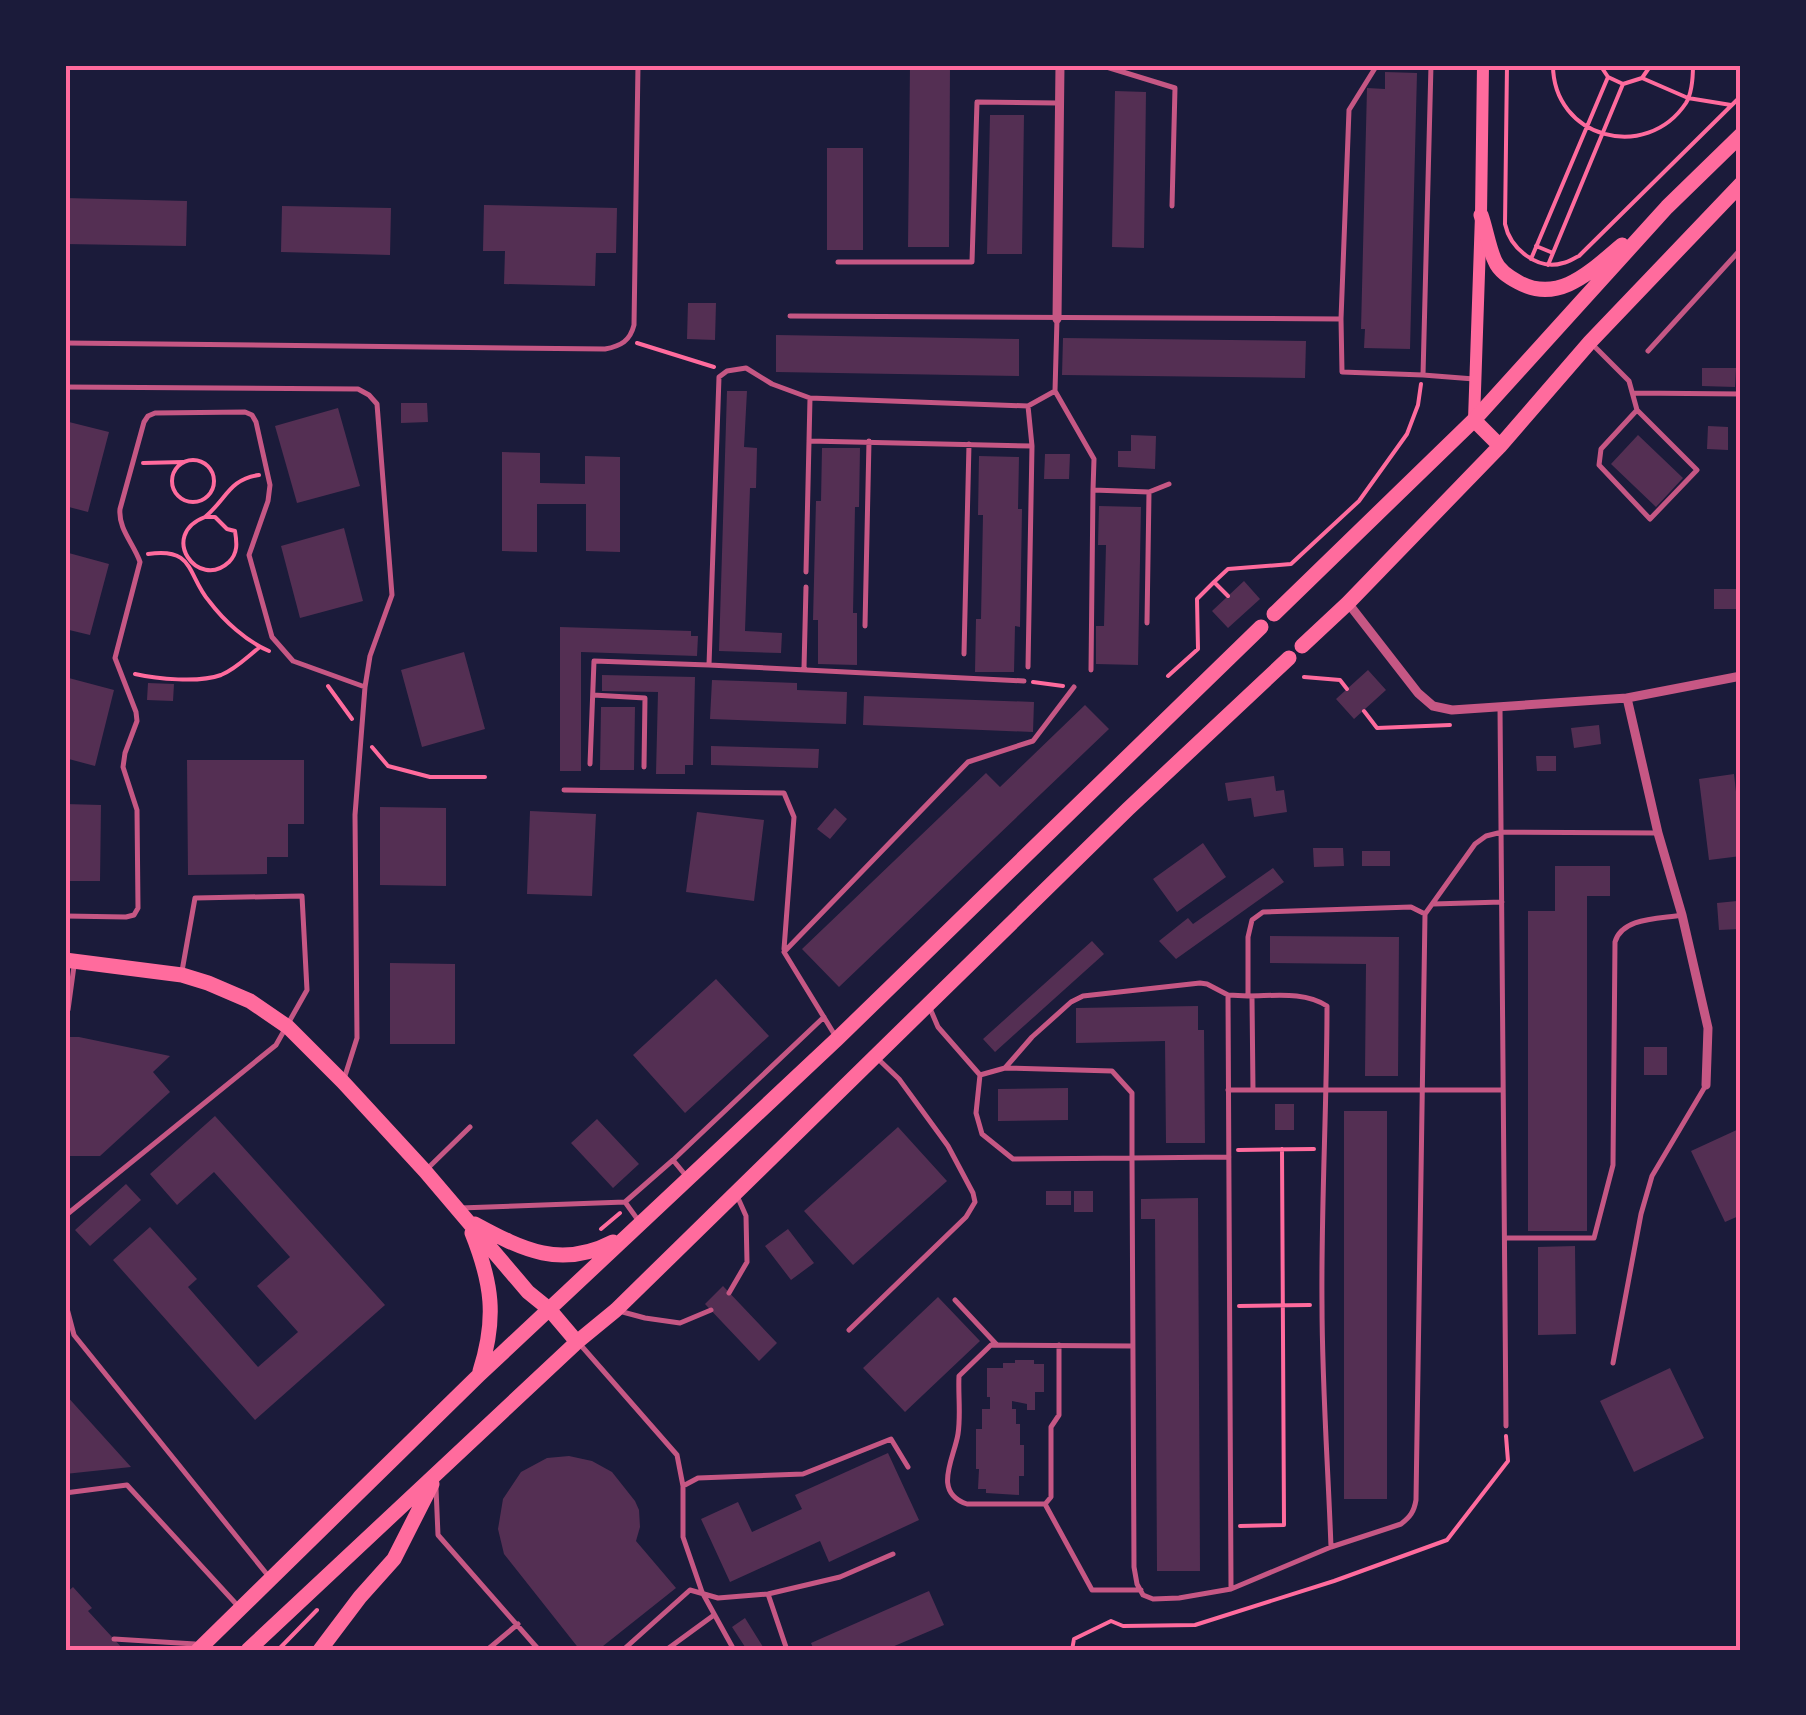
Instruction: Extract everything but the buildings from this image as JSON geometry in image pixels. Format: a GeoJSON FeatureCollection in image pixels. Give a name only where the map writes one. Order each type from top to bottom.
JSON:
{"type":"FeatureCollection","features":[{"type":"Feature","properties":{"kind":"main road"},"geometry":{"type":"LineString","coordinates":[[1482,65],[1474,420],[1500,446]]}},
{"type":"Feature","properties":{"kind":"main road"},"geometry":{"type":"LineString","coordinates":[[1274,614],[1474,420],[1667,207],[1741,134]]}},
{"type":"Feature","properties":{"kind":"main road"},"geometry":{"type":"LineString","coordinates":[[1302,646],[1500,446],[1590,342],[1741,184]]}},
{"type":"Feature","properties":{"kind":"main road"},"geometry":{"type":"LineString","coordinates":[[1481,215],[1495,262],[1506,276],[1528,288],[1549,290],[1576,283],[1667,207]]}},
{"type":"Feature","properties":{"kind":"main road"},"geometry":{"type":"LineString","coordinates":[[201,1647],[479,1375],[837,1040],[1261,627]]}},
{"type":"Feature","properties":{"kind":"main road"},"geometry":{"type":"LineString","coordinates":[[248,1650],[616,1310],[874,1055],[1289,658]]}},
{"type":"Feature","properties":{"kind":"main road"},"geometry":{"type":"LineString","coordinates":[[70,960],[208,983],[250,1002],[288,1028],[426,1171],[528,1292],[549,1309],[577,1342]]}},
{"type":"Feature","properties":{"kind":"main road"},"geometry":{"type":"LineString","coordinates":[[462,1214],[522,1247],[568,1257],[596,1251],[637,1228]]}},
{"type":"Feature","properties":{"kind":"main road"},"geometry":{"type":"LineString","coordinates":[[462,1214],[486,1269],[490,1306],[488,1345],[479,1375]]}},
{"type":"Feature","properties":{"kind":"main road"},"geometry":{"type":"LineString","coordinates":[[320,1650],[360,1596],[394,1559],[436,1475]]}},
{"type":"Feature","properties":{"kind":"street"},"geometry":{"type":"LineString","coordinates":[[1057,319],[1060,65]]}},
{"type":"Feature","properties":{"kind":"street"},"geometry":{"type":"LineString","coordinates":[[1348,603],[1418,693],[1433,706],[1452,710],[1627,698],[1741,676]]}},
{"type":"Feature","properties":{"kind":"street"},"geometry":{"type":"LineString","coordinates":[[1627,698],[1708,1028],[1706,1085]]}},
{"type":"Feature","properties":{"kind":"lane"},"geometry":{"type":"LineString","coordinates":[[65,343],[616,347],[627,341],[634,324],[638,65]]}},
{"type":"Feature","properties":{"kind":"lane"},"geometry":{"type":"LineString","coordinates":[[1100,65],[1175,88],[1172,206]]}},
{"type":"Feature","properties":{"kind":"lane"},"geometry":{"type":"LineString","coordinates":[[1377,65],[1349,110],[1342,372],[1474,379]]}},
{"type":"Feature","properties":{"kind":"lane"},"geometry":{"type":"LineString","coordinates":[[1423,374],[1431,65]]}},
{"type":"Feature","properties":{"kind":"lane"},"geometry":{"type":"LineString","coordinates":[[838,262],[972,262],[978,102],[1060,103]]}},
{"type":"Feature","properties":{"kind":"lane"},"geometry":{"type":"LineString","coordinates":[[1648,351],[1741,249]]}},
{"type":"Feature","properties":{"kind":"lane"},"geometry":{"type":"LineString","coordinates":[[790,316],[1341,319]]}},
{"type":"Feature","properties":{"kind":"lane"},"geometry":{"type":"LineString","coordinates":[[1057,319],[1054,391],[1094,459],[1091,670]]}},
{"type":"Feature","properties":{"kind":"lane"},"geometry":{"type":"LineString","coordinates":[[1590,342],[1629,381],[1637,410],[1697,470],[1650,518],[1599,465],[1601,449],[1637,410]]}},
{"type":"Feature","properties":{"kind":"lane"},"geometry":{"type":"LineString","coordinates":[[709,664],[719,376],[746,368],[772,384],[810,398],[1028,406],[1054,391]]}},
{"type":"Feature","properties":{"kind":"lane"},"geometry":{"type":"LineString","coordinates":[[65,386],[358,390],[377,404],[392,595],[370,656],[365,686],[355,815],[357,1038],[343,1082]]}},
{"type":"Feature","properties":{"kind":"lane"},"geometry":{"type":"LineString","coordinates":[[1634,393],[1741,394]]}},
{"type":"Feature","properties":{"kind":"lane"},"geometry":{"type":"LineString","coordinates":[[806,572],[810,398]]}},
{"type":"Feature","properties":{"kind":"lane"},"geometry":{"type":"LineString","coordinates":[[1028,406],[1032,446],[1028,667]]}},
{"type":"Feature","properties":{"kind":"lane"},"geometry":{"type":"LineString","coordinates":[[65,916],[126,917],[134,915],[138,908],[137,810],[123,767],[137,721],[116,650],[140,568],[119,517],[148,416],[245,412],[252,416],[268,473],[268,501],[249,555],[272,637],[292,660],[365,686]]}},
{"type":"Feature","properties":{"kind":"lane"},"geometry":{"type":"LineString","coordinates":[[809,441],[1032,446]]}},
{"type":"Feature","properties":{"kind":"lane"},"geometry":{"type":"LineString","coordinates":[[865,626],[868,441]]}},
{"type":"Feature","properties":{"kind":"lane"},"geometry":{"type":"LineString","coordinates":[[964,654],[969,444]]}},
{"type":"Feature","properties":{"kind":"lane"},"geometry":{"type":"LineString","coordinates":[[1093,490],[1149,492],[1169,484]]}},
{"type":"Feature","properties":{"kind":"lane"},"geometry":{"type":"LineString","coordinates":[[1147,624],[1149,492]]}},
{"type":"Feature","properties":{"kind":"lane"},"geometry":{"type":"LineString","coordinates":[[804,668],[806,588]]}},
{"type":"Feature","properties":{"kind":"lane"},"geometry":{"type":"LineString","coordinates":[[590,764],[594,661],[1024,681]]}},
{"type":"Feature","properties":{"kind":"lane"},"geometry":{"type":"LineString","coordinates":[[784,952],[968,762],[1033,741],[1074,688]]}},
{"type":"Feature","properties":{"kind":"lane"},"geometry":{"type":"LineString","coordinates":[[594,695],[645,698],[644,766]]}},
{"type":"Feature","properties":{"kind":"lane"},"geometry":{"type":"LineString","coordinates":[[1500,707],[1506,1426]]}},
{"type":"Feature","properties":{"kind":"lane"},"geometry":{"type":"LineString","coordinates":[[564,790],[784,794],[794,817],[784,952],[837,1040]]}},
{"type":"Feature","properties":{"kind":"lane"},"geometry":{"type":"LineString","coordinates":[[980,1076],[1005,1068],[1112,1071],[1132,1093],[1134,1567],[1141,1590],[1152,1599],[1231,1589],[1401,1524],[1414,1510],[1426,914],[1475,844],[1486,836],[1502,832],[1658,833]]}},
{"type":"Feature","properties":{"kind":"lane"},"geometry":{"type":"LineString","coordinates":[[65,1229],[66,1216],[276,1045],[307,990],[302,896],[195,898],[182,976]]}},
{"type":"Feature","properties":{"kind":"lane"},"geometry":{"type":"LineString","coordinates":[[1433,904],[1502,902]]}},
{"type":"Feature","properties":{"kind":"lane"},"geometry":{"type":"LineString","coordinates":[[1253,1090],[1249,931],[1252,920],[1263,912],[1411,906],[1426,914]]}},
{"type":"Feature","properties":{"kind":"lane"},"geometry":{"type":"LineString","coordinates":[[1504,1238],[1594,1238],[1614,1165],[1614,942],[1618,931],[1627,925],[1682,915]]}},
{"type":"Feature","properties":{"kind":"lane"},"geometry":{"type":"LineString","coordinates":[[65,1010],[70,960]]}},
{"type":"Feature","properties":{"kind":"lane"},"geometry":{"type":"LineString","coordinates":[[1005,1068],[1032,1037],[1083,996],[1200,983],[1228,995],[1303,996],[1326,1006],[1322,1305],[1331,1548]]}},
{"type":"Feature","properties":{"kind":"lane"},"geometry":{"type":"LineString","coordinates":[[1228,995],[1231,1589]]}},
{"type":"Feature","properties":{"kind":"lane"},"geometry":{"type":"LineString","coordinates":[[928,1003],[938,1026],[980,1076],[976,1113],[982,1134],[1013,1159],[1229,1153]]}},
{"type":"Feature","properties":{"kind":"lane"},"geometry":{"type":"LineString","coordinates":[[462,1214],[627,1204],[824,1017]]}},
{"type":"Feature","properties":{"kind":"lane"},"geometry":{"type":"LineString","coordinates":[[849,1330],[966,1217],[974,1202],[948,1146],[899,1080],[874,1055]]}},
{"type":"Feature","properties":{"kind":"lane"},"geometry":{"type":"LineString","coordinates":[[1613,1363],[1641,1214],[1652,1176],[1706,1085]]}},
{"type":"Feature","properties":{"kind":"lane"},"geometry":{"type":"LineString","coordinates":[[1228,1090],[1502,1090]]}},
{"type":"Feature","properties":{"kind":"lane"},"geometry":{"type":"LineString","coordinates":[[426,1171],[470,1126]]}},
{"type":"Feature","properties":{"kind":"lane"},"geometry":{"type":"LineString","coordinates":[[673,1160],[688,1180]]}},
{"type":"Feature","properties":{"kind":"lane"},"geometry":{"type":"LineString","coordinates":[[729,1293],[748,1262],[746,1216],[735,1191]]}},
{"type":"Feature","properties":{"kind":"lane"},"geometry":{"type":"LineString","coordinates":[[627,1204],[637,1228]]}},
{"type":"Feature","properties":{"kind":"lane"},"geometry":{"type":"LineString","coordinates":[[956,1300],[997,1345]]}},
{"type":"Feature","properties":{"kind":"lane"},"geometry":{"type":"LineString","coordinates":[[65,1301],[74,1336],[272,1580]]}},
{"type":"Feature","properties":{"kind":"lane"},"geometry":{"type":"LineString","coordinates":[[616,1310],[680,1322],[711,1310]]}},
{"type":"Feature","properties":{"kind":"lane"},"geometry":{"type":"LineString","coordinates":[[577,1342],[677,1456],[683,1486],[683,1537],[702,1592],[734,1650]]}},
{"type":"Feature","properties":{"kind":"lane"},"geometry":{"type":"LineString","coordinates":[[1059,1345],[1058,1414],[1051,1426],[1051,1497],[1045,1504],[968,1504],[957,1500],[949,1490],[948,1466],[958,1434],[958,1376],[992,1345],[1059,1345],[1133,1346]]}},
{"type":"Feature","properties":{"kind":"lane"},"geometry":{"type":"LineString","coordinates":[[683,1486],[698,1478],[803,1474],[891,1440],[908,1468]]}},
{"type":"Feature","properties":{"kind":"lane"},"geometry":{"type":"LineString","coordinates":[[436,1475],[438,1535],[539,1650]]}},
{"type":"Feature","properties":{"kind":"lane"},"geometry":{"type":"LineString","coordinates":[[65,1493],[128,1485],[241,1610]]}},
{"type":"Feature","properties":{"kind":"lane"},"geometry":{"type":"LineString","coordinates":[[1045,1504],[1092,1590],[1141,1590]]}},
{"type":"Feature","properties":{"kind":"lane"},"geometry":{"type":"LineString","coordinates":[[622,1650],[690,1590],[718,1598],[768,1594],[840,1577],[893,1554]]}},
{"type":"Feature","properties":{"kind":"lane"},"geometry":{"type":"LineString","coordinates":[[768,1594],[787,1650]]}},
{"type":"Feature","properties":{"kind":"lane"},"geometry":{"type":"LineString","coordinates":[[666,1650],[714,1615]]}},
{"type":"Feature","properties":{"kind":"lane"},"geometry":{"type":"LineString","coordinates":[[487,1650],[518,1624]]}},
{"type":"Feature","properties":{"kind":"lane"},"geometry":{"type":"LineString","coordinates":[[114,1639],[201,1647]]}},
{"type":"Feature","properties":{"kind":"path"},"geometry":{"type":"LineString","coordinates":[[1507,65],[1503,215],[1508,238],[1531,259],[1548,265],[1563,264],[1579,256],[1741,96]]}},
{"type":"Feature","properties":{"kind":"path"},"geometry":{"type":"LineString","coordinates":[[1552,65],[1556,92],[1586,128],[1603,135],[1638,136],[1665,125],[1688,98],[1694,65]]}},
{"type":"Feature","properties":{"kind":"path"},"geometry":{"type":"LineString","coordinates":[[1600,65],[1608,77],[1623,84],[1642,78],[1651,65]]}},
{"type":"Feature","properties":{"kind":"path"},"geometry":{"type":"LineString","coordinates":[[1531,259],[1608,77]]}},
{"type":"Feature","properties":{"kind":"path"},"geometry":{"type":"LineString","coordinates":[[1642,78],[1688,98],[1730,106]]}},
{"type":"Feature","properties":{"kind":"path"},"geometry":{"type":"LineString","coordinates":[[1548,265],[1623,84]]}},
{"type":"Feature","properties":{"kind":"path"},"geometry":{"type":"LineString","coordinates":[[1536,246],[1553,253]]}},
{"type":"Feature","properties":{"kind":"path"},"geometry":{"type":"LineString","coordinates":[[627,341],[727,371]]}},
{"type":"Feature","properties":{"kind":"path"},"geometry":{"type":"LineString","coordinates":[[1168,676],[1198,648],[1196,599],[1228,569],[1291,564],[1359,501],[1407,434],[1418,405],[1423,374]]}},
{"type":"Feature","properties":{"kind":"path"},"geometry":{"type":"LineString","coordinates":[[133,462],[199,461],[206,464],[215,484],[208,497],[195,505],[182,500],[174,490],[172,477],[184,462]]}},
{"type":"Feature","properties":{"kind":"path"},"geometry":{"type":"LineString","coordinates":[[205,516],[238,482],[268,473]]}},
{"type":"Feature","properties":{"kind":"path"},"geometry":{"type":"LineString","coordinates":[[139,558],[164,553],[175,555],[188,562],[200,568],[216,570],[230,562],[236,549],[234,532],[215,516],[196,518],[183,541],[188,562],[205,598],[225,620],[260,646],[292,660]]}},
{"type":"Feature","properties":{"kind":"path"},"geometry":{"type":"LineString","coordinates":[[1214,582],[1228,596]]}},
{"type":"Feature","properties":{"kind":"path"},"geometry":{"type":"LineString","coordinates":[[118,664],[134,674],[154,678],[220,676],[260,646]]}},
{"type":"Feature","properties":{"kind":"path"},"geometry":{"type":"LineString","coordinates":[[1304,677],[1340,680],[1348,689]]}},
{"type":"Feature","properties":{"kind":"path"},"geometry":{"type":"LineString","coordinates":[[1024,681],[1074,688]]}},
{"type":"Feature","properties":{"kind":"path"},"geometry":{"type":"LineString","coordinates":[[373,749],[388,766],[430,778],[485,778]]}},
{"type":"Feature","properties":{"kind":"path"},"geometry":{"type":"LineString","coordinates":[[1231,1526],[1284,1525],[1282,1149]]}},
{"type":"Feature","properties":{"kind":"path"},"geometry":{"type":"LineString","coordinates":[[1229,1153],[1324,1149]]}},
{"type":"Feature","properties":{"kind":"path"},"geometry":{"type":"LineString","coordinates":[[593,1235],[627,1204]]}},
{"type":"Feature","properties":{"kind":"path"},"geometry":{"type":"LineString","coordinates":[[1230,1306],[1322,1305]]}},
{"type":"Feature","properties":{"kind":"path"},"geometry":{"type":"LineString","coordinates":[[1072,1650],[1074,1639],[1110,1622],[1123,1626],[1195,1624],[1334,1581],[1447,1540],[1508,1461],[1506,1426]]}}]}
